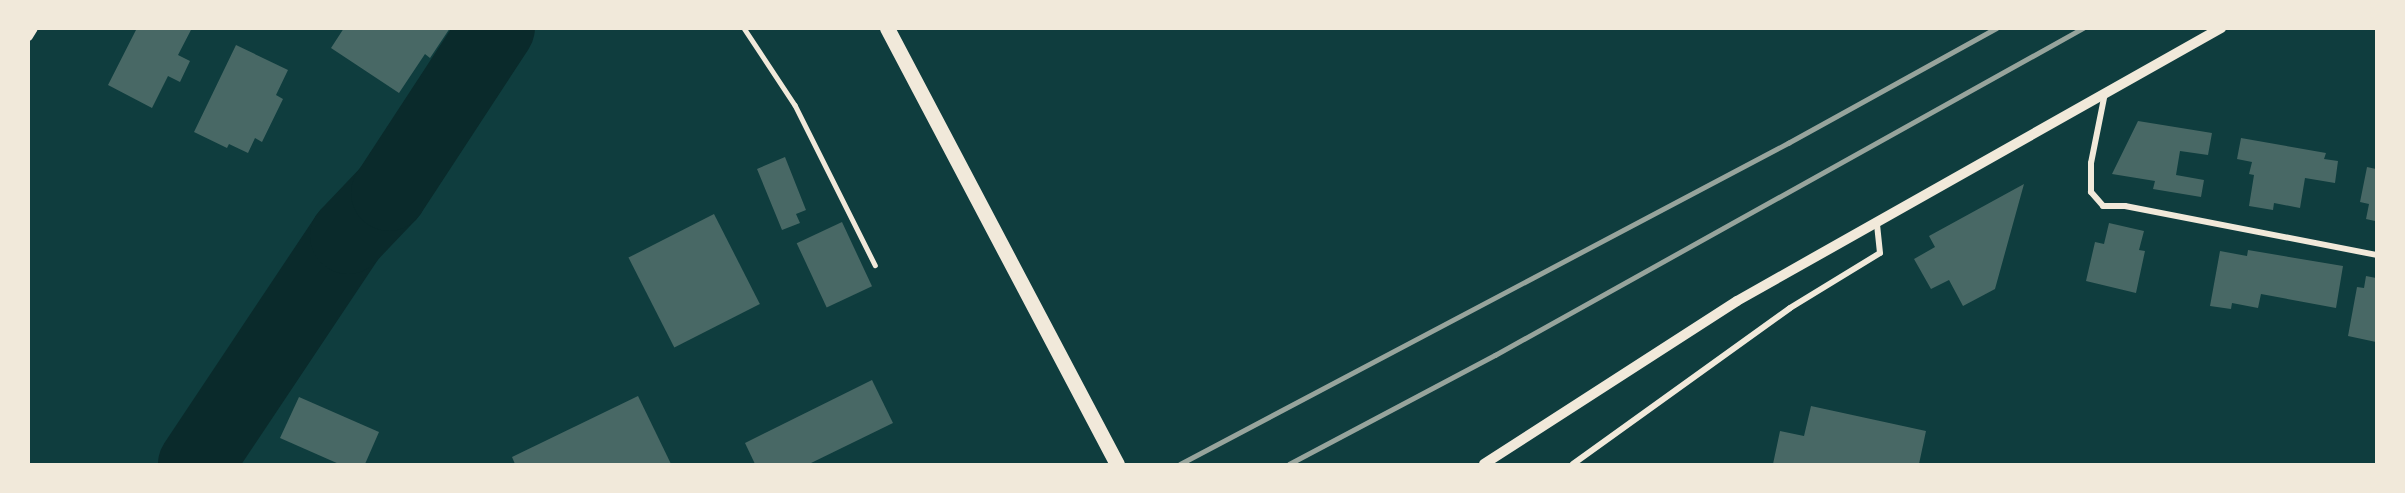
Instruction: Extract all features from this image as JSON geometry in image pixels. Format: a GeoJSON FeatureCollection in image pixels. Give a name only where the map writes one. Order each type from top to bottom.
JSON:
{"type":"FeatureCollection","features":[{"type":"Feature","properties":{"kind":"main road"},"geometry":{"type":"LineString","coordinates":[[887,28],[1117,465]]}},
{"type":"Feature","properties":{"kind":"street"},"geometry":{"type":"LineString","coordinates":[[28,36],[33,28]]}},
{"type":"Feature","properties":{"kind":"street"},"geometry":{"type":"LineString","coordinates":[[1484,465],[1737,302],[2221,28]]}},
{"type":"Feature","properties":{"kind":"street"},"geometry":{"type":"LineString","coordinates":[[2105,93],[2091,163],[2091,192],[2103,206],[2126,206],[2376,255]]}},
{"type":"Feature","properties":{"kind":"street"},"geometry":{"type":"LineString","coordinates":[[1573,465],[1790,308],[1880,253],[1877,222]]}},
{"type":"Feature","properties":{"kind":"lane"},"geometry":{"type":"LineString","coordinates":[[744,28],[795,105],[875,265]]}},
{"type":"Feature","properties":{"kind":"building"},"geometry":{"type":"Polygon","coordinates":[[[137,28],[192,28],[178,55],[190,61],[180,82],[168,76],[152,108],[108,85],[137,28]]]}},
{"type":"Feature","properties":{"kind":"building"},"geometry":{"type":"Polygon","coordinates":[[[344,28],[450,28],[430,58],[425,54],[399,93],[331,48],[344,28]]]}},
{"type":"Feature","properties":{"kind":"building"},"geometry":{"type":"Polygon","coordinates":[[[236,45],[288,70],[276,95],[283,99],[262,142],[255,138],[248,153],[229,144],[227,148],[194,132],[236,45]]]}},
{"type":"Feature","properties":{"kind":"building"},"geometry":{"type":"Polygon","coordinates":[[[2138,121],[2212,133],[2208,155],[2180,151],[2176,175],[2204,180],[2201,197],[2153,189],[2155,181],[2112,174],[2138,121]]]}},
{"type":"Feature","properties":{"kind":"building"},"geometry":{"type":"Polygon","coordinates":[[[2241,138],[2326,153],[2324,159],[2338,161],[2335,183],[2305,178],[2300,208],[2274,203],[2273,210],[2249,206],[2254,175],[2249,174],[2252,162],[2237,159],[2241,138]]]}},
{"type":"Feature","properties":{"kind":"building"},"geometry":{"type":"Polygon","coordinates":[[[785,157],[806,210],[796,214],[800,223],[782,230],[757,169],[785,157]]]}},
{"type":"Feature","properties":{"kind":"building"},"geometry":{"type":"Polygon","coordinates":[[[2367,167],[2376,169],[2376,230],[2375,221],[2366,219],[2369,204],[2360,202],[2367,167]]]}},
{"type":"Feature","properties":{"kind":"building"},"geometry":{"type":"Polygon","coordinates":[[[2024,184],[1995,289],[1963,306],[1949,280],[1931,289],[1914,259],[1935,247],[1929,236],[2024,184]]]}},
{"type":"Feature","properties":{"kind":"building"},"geometry":{"type":"Polygon","coordinates":[[[714,214],[760,304],[674,348],[628,258],[714,214]]]}},
{"type":"Feature","properties":{"kind":"building"},"geometry":{"type":"Polygon","coordinates":[[[842,222],[872,286],[827,307],[797,243],[842,222]]]}},
{"type":"Feature","properties":{"kind":"building"},"geometry":{"type":"Polygon","coordinates":[[[2109,223],[2144,231],[2139,250],[2145,251],[2136,293],[2086,281],[2095,242],[2104,244],[2109,223]]]}},
{"type":"Feature","properties":{"kind":"building"},"geometry":{"type":"Polygon","coordinates":[[[2248,250],[2343,266],[2336,308],[2261,294],[2258,308],[2232,303],[2231,309],[2210,306],[2220,251],[2247,256],[2248,250]]]}},
{"type":"Feature","properties":{"kind":"building"},"geometry":{"type":"Polygon","coordinates":[[[2366,276],[2376,278],[2376,342],[2348,336],[2357,287],[2364,288],[2366,276]]]}},
{"type":"Feature","properties":{"kind":"building"},"geometry":{"type":"Polygon","coordinates":[[[872,380],[893,423],[809,464],[755,464],[745,443],[872,380]]]}},
{"type":"Feature","properties":{"kind":"building"},"geometry":{"type":"Polygon","coordinates":[[[638,396],[671,464],[515,464],[512,457],[638,396]]]}},
{"type":"Feature","properties":{"kind":"building"},"geometry":{"type":"Polygon","coordinates":[[[299,397],[379,432],[365,464],[339,464],[280,438],[299,397]]]}},
{"type":"Feature","properties":{"kind":"building"},"geometry":{"type":"Polygon","coordinates":[[[1811,406],[1926,431],[1919,464],[1773,464],[1780,431],[1804,436],[1811,406]]]}},
{"type":"Feature","properties":{"kind":"waterway"},"geometry":{"type":"LineString","coordinates":[[196,464],[348,236],[389,193],[497,28]]}},
{"type":"Feature","properties":{"kind":"railway"},"geometry":{"type":"LineString","coordinates":[[1180,464],[1788,143],[1996,28]]}},
{"type":"Feature","properties":{"kind":"railway"},"geometry":{"type":"LineString","coordinates":[[1289,464],[1495,355],[2083,28]]}}]}
